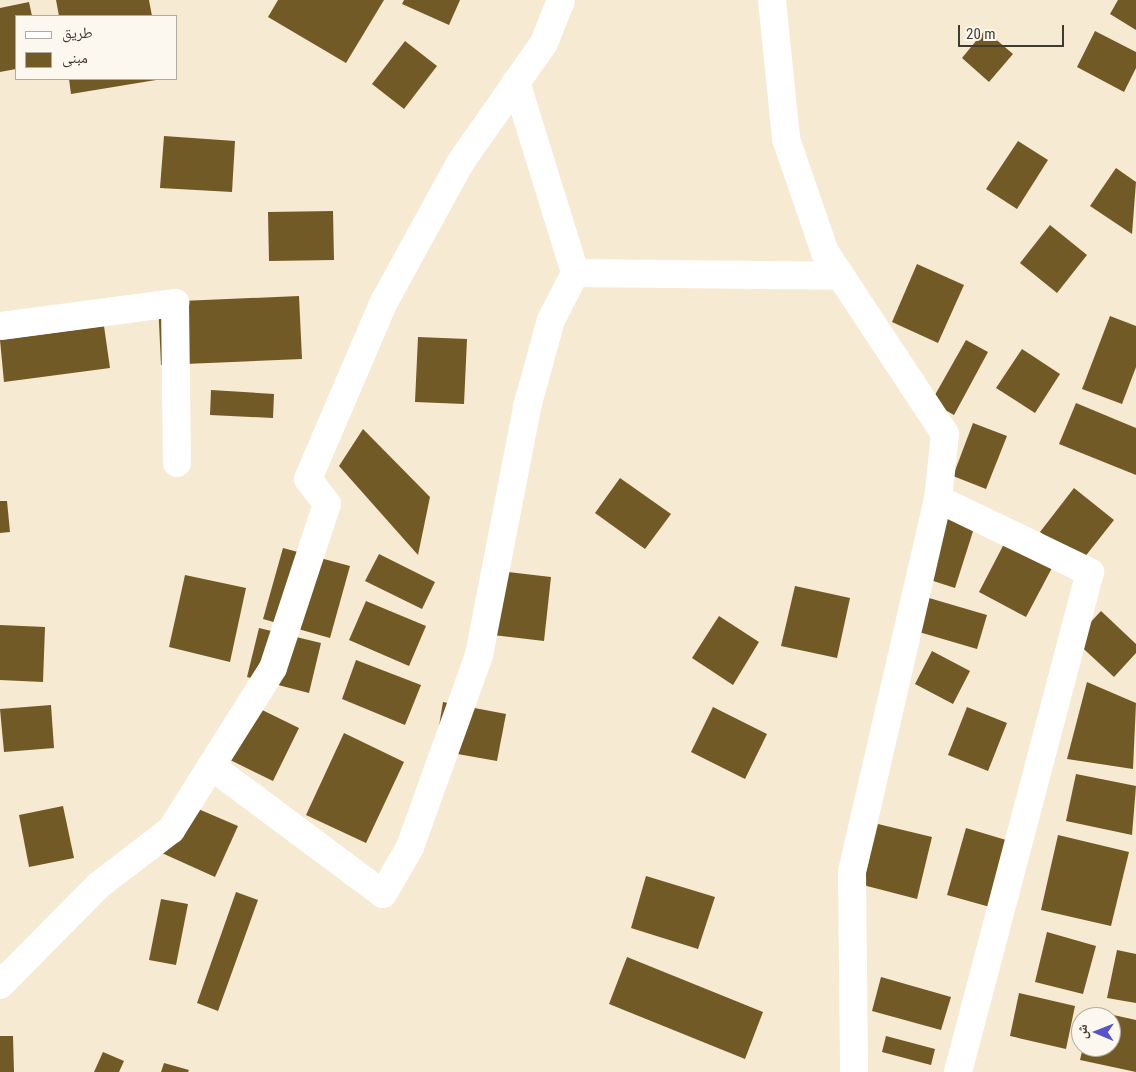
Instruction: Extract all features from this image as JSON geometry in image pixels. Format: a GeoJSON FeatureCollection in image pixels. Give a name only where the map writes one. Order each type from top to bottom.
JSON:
{"type":"FeatureCollection","features":[{"type":"Feature","properties":{"kind":"street"},"geometry":{"type":"LineString","coordinates":[[0,985],[99,885],[172,830],[273,668],[327,504],[308,479],[384,302],[460,163],[544,43],[561,0]]}},
{"type":"Feature","properties":{"kind":"street"},"geometry":{"type":"LineString","coordinates":[[772,0],[786,139],[825,252],[944,434],[938,498],[852,872],[854,1072]]}},
{"type":"Feature","properties":{"kind":"street"},"geometry":{"type":"LineString","coordinates":[[211,766],[383,894],[410,846],[479,655],[527,406],[551,320],[574,273],[516,82]]}},
{"type":"Feature","properties":{"kind":"street"},"geometry":{"type":"LineString","coordinates":[[574,273],[840,276]]}},
{"type":"Feature","properties":{"kind":"street"},"geometry":{"type":"LineString","coordinates":[[0,326],[175,303],[177,463]]}},
{"type":"Feature","properties":{"kind":"street"},"geometry":{"type":"LineString","coordinates":[[938,498],[1090,572],[958,1072]]}},
{"type":"Feature","properties":{"kind":"building"},"geometry":{"type":"Polygon","coordinates":[[[56,0],[149,0],[152,15],[59,15],[56,0]]]}},
{"type":"Feature","properties":{"kind":"building"},"geometry":{"type":"Polygon","coordinates":[[[278,0],[384,0],[346,63],[268,17],[278,0]]]}},
{"type":"Feature","properties":{"kind":"building"},"geometry":{"type":"Polygon","coordinates":[[[404,0],[460,0],[449,25],[402,4],[404,0]]]}},
{"type":"Feature","properties":{"kind":"building"},"geometry":{"type":"Polygon","coordinates":[[[1118,0],[1136,0],[1136,30],[1110,14],[1118,0]]]}},
{"type":"Feature","properties":{"kind":"building"},"geometry":{"type":"Polygon","coordinates":[[[29,2],[32,15],[15,15],[15,69],[0,72],[0,8],[29,2]]]}},
{"type":"Feature","properties":{"kind":"building"},"geometry":{"type":"Polygon","coordinates":[[[985,30],[1013,54],[989,82],[962,58],[985,30]]]}},
{"type":"Feature","properties":{"kind":"building"},"geometry":{"type":"Polygon","coordinates":[[[1095,31],[1136,52],[1136,68],[1124,92],[1077,67],[1095,31]]]}},
{"type":"Feature","properties":{"kind":"building"},"geometry":{"type":"Polygon","coordinates":[[[405,41],[437,66],[404,109],[372,84],[405,41]]]}},
{"type":"Feature","properties":{"kind":"building"},"geometry":{"type":"Polygon","coordinates":[[[69,80],[156,80],[71,94],[69,80]]]}},
{"type":"Feature","properties":{"kind":"building"},"geometry":{"type":"Polygon","coordinates":[[[164,136],[235,141],[232,192],[160,188],[164,136]]]}},
{"type":"Feature","properties":{"kind":"building"},"geometry":{"type":"Polygon","coordinates":[[[1018,141],[1048,160],[1017,209],[986,189],[1018,141]]]}},
{"type":"Feature","properties":{"kind":"building"},"geometry":{"type":"Polygon","coordinates":[[[1116,168],[1136,182],[1132,234],[1090,206],[1116,168]]]}},
{"type":"Feature","properties":{"kind":"building"},"geometry":{"type":"Polygon","coordinates":[[[333,211],[334,260],[269,261],[268,212],[333,211]]]}},
{"type":"Feature","properties":{"kind":"building"},"geometry":{"type":"Polygon","coordinates":[[[1050,225],[1087,255],[1057,293],[1020,263],[1050,225]]]}},
{"type":"Feature","properties":{"kind":"building"},"geometry":{"type":"Polygon","coordinates":[[[917,264],[964,285],[938,343],[892,322],[917,264]]]}},
{"type":"Feature","properties":{"kind":"building"},"geometry":{"type":"Polygon","coordinates":[[[299,296],[302,359],[161,365],[158,302],[299,296]]]}},
{"type":"Feature","properties":{"kind":"building"},"geometry":{"type":"Polygon","coordinates":[[[1110,316],[1136,326],[1136,367],[1122,404],[1082,389],[1110,316]]]}},
{"type":"Feature","properties":{"kind":"building"},"geometry":{"type":"Polygon","coordinates":[[[104,326],[110,368],[4,382],[0,340],[104,326]]]}},
{"type":"Feature","properties":{"kind":"building"},"geometry":{"type":"Polygon","coordinates":[[[418,337],[467,339],[464,404],[415,402],[418,337]]]}},
{"type":"Feature","properties":{"kind":"building"},"geometry":{"type":"Polygon","coordinates":[[[966,340],[988,352],[954,415],[931,402],[966,340]]]}},
{"type":"Feature","properties":{"kind":"building"},"geometry":{"type":"Polygon","coordinates":[[[1022,349],[1060,374],[1035,413],[996,388],[1022,349]]]}},
{"type":"Feature","properties":{"kind":"building"},"geometry":{"type":"Polygon","coordinates":[[[211,390],[274,394],[273,418],[210,415],[211,390]]]}},
{"type":"Feature","properties":{"kind":"building"},"geometry":{"type":"Polygon","coordinates":[[[1076,403],[1136,428],[1136,475],[1059,444],[1076,403]]]}},
{"type":"Feature","properties":{"kind":"building"},"geometry":{"type":"Polygon","coordinates":[[[973,423],[1007,436],[986,489],[953,476],[973,423]]]}},
{"type":"Feature","properties":{"kind":"building"},"geometry":{"type":"Polygon","coordinates":[[[363,429],[430,497],[418,555],[339,466],[363,429]]]}},
{"type":"Feature","properties":{"kind":"building"},"geometry":{"type":"Polygon","coordinates":[[[620,478],[671,514],[645,549],[595,513],[620,478]]]}},
{"type":"Feature","properties":{"kind":"building"},"geometry":{"type":"Polygon","coordinates":[[[1074,488],[1114,520],[1080,563],[1040,532],[1074,488]]]}},
{"type":"Feature","properties":{"kind":"building"},"geometry":{"type":"Polygon","coordinates":[[[0,501],[7,501],[10,532],[0,533],[0,501]]]}},
{"type":"Feature","properties":{"kind":"building"},"geometry":{"type":"Polygon","coordinates":[[[944,515],[975,525],[955,588],[924,578],[944,515]]]}},
{"type":"Feature","properties":{"kind":"building"},"geometry":{"type":"Polygon","coordinates":[[[1006,540],[1053,566],[1026,617],[979,592],[1006,540]]]}},
{"type":"Feature","properties":{"kind":"building"},"geometry":{"type":"Polygon","coordinates":[[[283,548],[350,566],[330,638],[263,619],[283,548]]]}},
{"type":"Feature","properties":{"kind":"building"},"geometry":{"type":"Polygon","coordinates":[[[379,554],[435,582],[422,609],[365,581],[379,554]]]}},
{"type":"Feature","properties":{"kind":"building"},"geometry":{"type":"Polygon","coordinates":[[[491,570],[551,577],[544,641],[484,634],[491,570]]]}},
{"type":"Feature","properties":{"kind":"building"},"geometry":{"type":"Polygon","coordinates":[[[185,575],[246,588],[230,662],[169,647],[185,575]]]}},
{"type":"Feature","properties":{"kind":"building"},"geometry":{"type":"Polygon","coordinates":[[[795,586],[850,598],[837,658],[781,646],[795,586]]]}},
{"type":"Feature","properties":{"kind":"building"},"geometry":{"type":"Polygon","coordinates":[[[929,598],[987,615],[977,649],[919,632],[929,598]]]}},
{"type":"Feature","properties":{"kind":"building"},"geometry":{"type":"Polygon","coordinates":[[[366,601],[426,626],[409,666],[349,640],[366,601]]]}},
{"type":"Feature","properties":{"kind":"building"},"geometry":{"type":"Polygon","coordinates":[[[1101,611],[1136,644],[1136,653],[1114,677],[1074,640],[1101,611]]]}},
{"type":"Feature","properties":{"kind":"building"},"geometry":{"type":"Polygon","coordinates":[[[719,616],[759,642],[733,685],[692,658],[719,616]]]}},
{"type":"Feature","properties":{"kind":"building"},"geometry":{"type":"Polygon","coordinates":[[[0,625],[45,627],[43,682],[0,680],[0,625]]]}},
{"type":"Feature","properties":{"kind":"building"},"geometry":{"type":"Polygon","coordinates":[[[259,628],[321,643],[309,693],[247,677],[259,628]]]}},
{"type":"Feature","properties":{"kind":"building"},"geometry":{"type":"Polygon","coordinates":[[[932,651],[970,671],[953,704],[915,684],[932,651]]]}},
{"type":"Feature","properties":{"kind":"building"},"geometry":{"type":"Polygon","coordinates":[[[356,660],[421,685],[405,725],[342,699],[356,660]]]}},
{"type":"Feature","properties":{"kind":"building"},"geometry":{"type":"Polygon","coordinates":[[[1087,682],[1136,703],[1133,769],[1067,759],[1087,682]]]}},
{"type":"Feature","properties":{"kind":"building"},"geometry":{"type":"Polygon","coordinates":[[[246,702],[299,728],[273,781],[220,755],[246,702]]]}},
{"type":"Feature","properties":{"kind":"building"},"geometry":{"type":"Polygon","coordinates":[[[443,702],[506,714],[497,761],[435,750],[443,702]]]}},
{"type":"Feature","properties":{"kind":"building"},"geometry":{"type":"Polygon","coordinates":[[[51,705],[54,748],[4,752],[0,709],[51,705]]]}},
{"type":"Feature","properties":{"kind":"building"},"geometry":{"type":"Polygon","coordinates":[[[713,707],[767,734],[745,779],[691,752],[713,707]]]}},
{"type":"Feature","properties":{"kind":"building"},"geometry":{"type":"Polygon","coordinates":[[[967,707],[1007,723],[988,771],[948,755],[967,707]]]}},
{"type":"Feature","properties":{"kind":"building"},"geometry":{"type":"Polygon","coordinates":[[[344,733],[404,762],[366,843],[306,815],[344,733]]]}},
{"type":"Feature","properties":{"kind":"building"},"geometry":{"type":"Polygon","coordinates":[[[1076,774],[1136,786],[1132,835],[1066,821],[1076,774]]]}},
{"type":"Feature","properties":{"kind":"building"},"geometry":{"type":"Polygon","coordinates":[[[175,799],[238,826],[215,877],[153,849],[175,799]]]}},
{"type":"Feature","properties":{"kind":"building"},"geometry":{"type":"Polygon","coordinates":[[[63,806],[74,858],[29,867],[19,815],[63,806]]]}},
{"type":"Feature","properties":{"kind":"building"},"geometry":{"type":"Polygon","coordinates":[[[878,824],[932,837],[917,899],[863,885],[878,824]]]}},
{"type":"Feature","properties":{"kind":"building"},"geometry":{"type":"Polygon","coordinates":[[[966,828],[1016,843],[997,909],[947,895],[966,828]]]}},
{"type":"Feature","properties":{"kind":"building"},"geometry":{"type":"Polygon","coordinates":[[[1058,835],[1129,852],[1111,926],[1041,910],[1058,835]]]}},
{"type":"Feature","properties":{"kind":"building"},"geometry":{"type":"Polygon","coordinates":[[[646,876],[715,897],[698,949],[631,928],[646,876]]]}},
{"type":"Feature","properties":{"kind":"building"},"geometry":{"type":"Polygon","coordinates":[[[236,892],[258,900],[218,1011],[197,1003],[236,892]]]}},
{"type":"Feature","properties":{"kind":"building"},"geometry":{"type":"Polygon","coordinates":[[[161,899],[188,904],[176,965],[149,960],[161,899]]]}},
{"type":"Feature","properties":{"kind":"building"},"geometry":{"type":"Polygon","coordinates":[[[1047,932],[1096,946],[1083,994],[1035,982],[1047,932]]]}},
{"type":"Feature","properties":{"kind":"building"},"geometry":{"type":"Polygon","coordinates":[[[1117,950],[1136,954],[1136,1003],[1107,998],[1117,950]]]}},
{"type":"Feature","properties":{"kind":"building"},"geometry":{"type":"Polygon","coordinates":[[[627,957],[763,1012],[745,1059],[609,1004],[627,957]]]}},
{"type":"Feature","properties":{"kind":"building"},"geometry":{"type":"Polygon","coordinates":[[[881,977],[951,997],[941,1030],[872,1011],[881,977]]]}},
{"type":"Feature","properties":{"kind":"building"},"geometry":{"type":"Polygon","coordinates":[[[1019,993],[1075,1006],[1071,1007],[1071,1025],[1066,1049],[1010,1036],[1019,993]]]}},
{"type":"Feature","properties":{"kind":"building"},"geometry":{"type":"Polygon","coordinates":[[[1121,1017],[1136,1020],[1136,1072],[1080,1060],[1081,1057],[1121,1057],[1121,1017]]]}},
{"type":"Feature","properties":{"kind":"building"},"geometry":{"type":"Polygon","coordinates":[[[0,1036],[13,1036],[14,1072],[0,1072],[0,1036]]]}},
{"type":"Feature","properties":{"kind":"building"},"geometry":{"type":"Polygon","coordinates":[[[886,1036],[935,1049],[931,1065],[882,1052],[886,1036]]]}},
{"type":"Feature","properties":{"kind":"building"},"geometry":{"type":"Polygon","coordinates":[[[103,1052],[124,1061],[119,1072],[94,1072],[103,1052]]]}},
{"type":"Feature","properties":{"kind":"building"},"geometry":{"type":"Polygon","coordinates":[[[164,1063],[189,1070],[188,1072],[161,1072],[164,1063]]]}}]}
